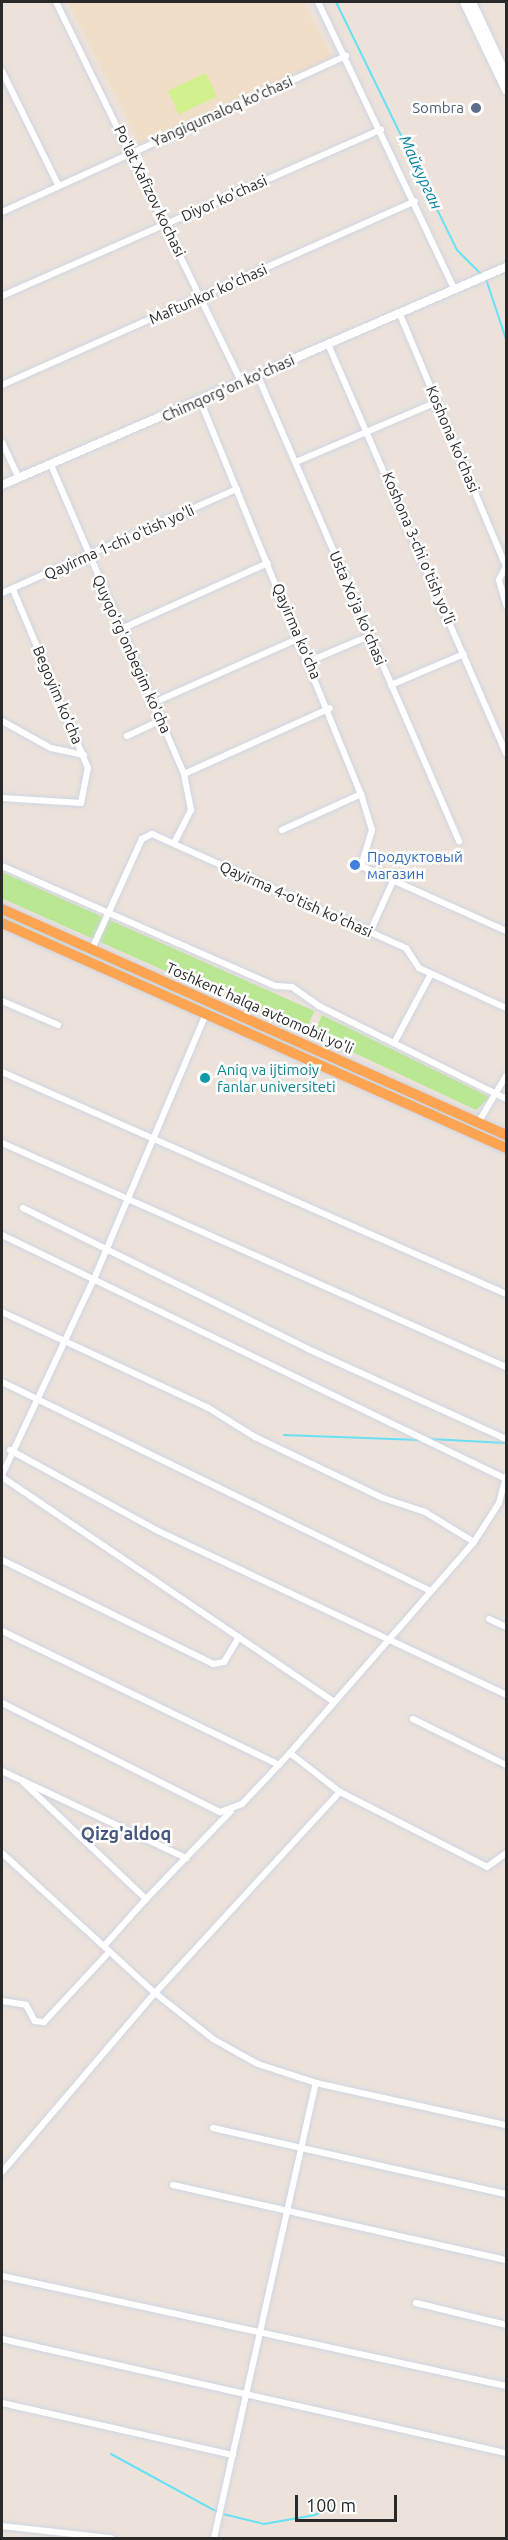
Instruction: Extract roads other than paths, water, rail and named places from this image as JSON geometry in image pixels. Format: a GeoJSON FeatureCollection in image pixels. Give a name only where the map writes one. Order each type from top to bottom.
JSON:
{"type":"FeatureCollection","features":[{"type":"Feature","properties":{"kind":"highway","name":"Toshkent halqa avtomobil yo'li"},"geometry":{"type":"LineString","coordinates":[[2,909],[507,1135]]}},
{"type":"Feature","properties":{"kind":"highway","name":"Toshkent halqa avtomobil yo'li"},"geometry":{"type":"LineString","coordinates":[[2,922],[507,1148]]}},
{"type":"Feature","properties":{"kind":"highway"},"geometry":{"type":"LineString","coordinates":[[488,1140],[492,1129]]}},
{"type":"Feature","properties":{"kind":"main road"},"geometry":{"type":"LineString","coordinates":[[464,2],[507,90]]}},
{"type":"Feature","properties":{"kind":"main road"},"geometry":{"type":"LineString","coordinates":[[472,2],[507,75]]}},
{"type":"Feature","properties":{"kind":"street","name":"Po'lat Xafizov kochasi"},"geometry":{"type":"LineString","coordinates":[[56,2],[132,151],[241,382]]}},
{"type":"Feature","properties":{"kind":"street"},"geometry":{"type":"LineString","coordinates":[[318,2],[415,201],[453,286]]}},
{"type":"Feature","properties":{"kind":"street","name":"Yangiqumaloq ko'chasi"},"geometry":{"type":"LineString","coordinates":[[2,212],[57,183],[346,56]]}},
{"type":"Feature","properties":{"kind":"street"},"geometry":{"type":"LineString","coordinates":[[2,71],[57,183]]}},
{"type":"Feature","properties":{"kind":"street","name":"Diyor ko'chasi"},"geometry":{"type":"LineString","coordinates":[[2,296],[381,130]]}},
{"type":"Feature","properties":{"kind":"street","name":"Maftunkor ko'chasi"},"geometry":{"type":"LineString","coordinates":[[2,385],[415,201]]}},
{"type":"Feature","properties":{"kind":"street","name":"Chimqorg'on ko'chasi"},"geometry":{"type":"LineString","coordinates":[[2,485],[328,344],[453,286],[507,267]]}},
{"type":"Feature","properties":{"kind":"street","name":"Koshona ko'chasi"},"geometry":{"type":"LineString","coordinates":[[399,312],[506,566]]}},
{"type":"Feature","properties":{"kind":"street","name":"Koshona 3-chi o'tish yo'li"},"geometry":{"type":"LineString","coordinates":[[328,344],[369,431],[507,753]]}},
{"type":"Feature","properties":{"kind":"street","name":"Usta Xo'ja ko'chasi"},"geometry":{"type":"LineString","coordinates":[[257,374],[459,841]]}},
{"type":"Feature","properties":{"kind":"street","name":"Qayirma ko'cha"},"geometry":{"type":"LineString","coordinates":[[200,400],[330,708],[361,794],[372,830],[361,866],[393,881]]}},
{"type":"Feature","properties":{"kind":"street"},"geometry":{"type":"LineString","coordinates":[[296,462],[437,402]]}},
{"type":"Feature","properties":{"kind":"street"},"geometry":{"type":"LineString","coordinates":[[2,442],[19,478]]}},
{"type":"Feature","properties":{"kind":"street","name":"Quyqo'rg'onbegim ko'cha"},"geometry":{"type":"LineString","coordinates":[[51,465],[184,774],[191,810],[174,843]]}},
{"type":"Feature","properties":{"kind":"street","name":"Qayirma 1-chi o'tish yo'li"},"geometry":{"type":"LineString","coordinates":[[2,593],[89,557],[237,489]]}},
{"type":"Feature","properties":{"kind":"street"},"geometry":{"type":"LineString","coordinates":[[121,629],[268,563]]}},
{"type":"Feature","properties":{"kind":"street"},"geometry":{"type":"LineString","coordinates":[[506,566],[499,580],[507,605]]}},
{"type":"Feature","properties":{"kind":"street","name":"Begoyim ko'cha"},"geometry":{"type":"LineString","coordinates":[[2,798],[81,803],[88,768],[13,590]]}},
{"type":"Feature","properties":{"kind":"street"},"geometry":{"type":"LineString","coordinates":[[310,662],[369,636]]}},
{"type":"Feature","properties":{"kind":"street"},"geometry":{"type":"LineString","coordinates":[[153,703],[300,638]]}},
{"type":"Feature","properties":{"kind":"street"},"geometry":{"type":"LineString","coordinates":[[391,685],[464,654]]}},
{"type":"Feature","properties":{"kind":"street"},"geometry":{"type":"LineString","coordinates":[[184,774],[330,708]]}},
{"type":"Feature","properties":{"kind":"street"},"geometry":{"type":"LineString","coordinates":[[127,736],[161,720]]}},
{"type":"Feature","properties":{"kind":"street"},"geometry":{"type":"LineString","coordinates":[[2,722],[51,748],[84,755]]}},
{"type":"Feature","properties":{"kind":"street"},"geometry":{"type":"LineString","coordinates":[[282,830],[361,794]]}},
{"type":"Feature","properties":{"kind":"street","name":"Qayirma 4-o'tish ko'chasi"},"geometry":{"type":"LineString","coordinates":[[107,912],[142,839],[152,834],[406,948],[431,974]]}},
{"type":"Feature","properties":{"kind":"street"},"geometry":{"type":"LineString","coordinates":[[2,866],[276,986],[292,987],[394,1043],[507,1099]]}},
{"type":"Feature","properties":{"kind":"street"},"geometry":{"type":"LineString","coordinates":[[370,932],[393,881],[507,931]]}},
{"type":"Feature","properties":{"kind":"street"},"geometry":{"type":"LineString","coordinates":[[92,950],[107,912]]}},
{"type":"Feature","properties":{"kind":"street"},"geometry":{"type":"LineString","coordinates":[[394,1043],[431,974],[507,1008]]}},
{"type":"Feature","properties":{"kind":"street"},"geometry":{"type":"LineString","coordinates":[[2,1001],[58,1025]]}},
{"type":"Feature","properties":{"kind":"street"},"geometry":{"type":"LineString","coordinates":[[206,1014],[94,1278],[63,1340],[38,1399],[9,1454],[2,1476],[333,1701]]}},
{"type":"Feature","properties":{"kind":"street"},"geometry":{"type":"LineString","coordinates":[[2,1072],[507,1294]]}},
{"type":"Feature","properties":{"kind":"street"},"geometry":{"type":"LineString","coordinates":[[478,1123],[507,1076]]}},
{"type":"Feature","properties":{"kind":"street"},"geometry":{"type":"LineString","coordinates":[[2,1143],[507,1366]]}},
{"type":"Feature","properties":{"kind":"street"},"geometry":{"type":"LineString","coordinates":[[22,1208],[105,1250],[507,1439]]}},
{"type":"Feature","properties":{"kind":"street"},"geometry":{"type":"LineString","coordinates":[[2,1235],[506,1477],[499,1503],[474,1542],[389,1636],[290,1753],[146,1899],[104,1946]]}},
{"type":"Feature","properties":{"kind":"street"},"geometry":{"type":"LineString","coordinates":[[2,1312],[383,1498],[425,1512],[474,1542]]}},
{"type":"Feature","properties":{"kind":"street"},"geometry":{"type":"LineString","coordinates":[[2,1382],[430,1591]]}},
{"type":"Feature","properties":{"kind":"street"},"geometry":{"type":"LineString","coordinates":[[2,1452],[156,1530],[389,1636],[507,1695]]}},
{"type":"Feature","properties":{"kind":"street"},"geometry":{"type":"LineString","coordinates":[[2,1560],[213,1664],[224,1662],[238,1637]]}},
{"type":"Feature","properties":{"kind":"street"},"geometry":{"type":"LineString","coordinates":[[489,1619],[507,1627]]}},
{"type":"Feature","properties":{"kind":"street"},"geometry":{"type":"LineString","coordinates":[[2,1631],[279,1765]]}},
{"type":"Feature","properties":{"kind":"street"},"geometry":{"type":"LineString","coordinates":[[2,1703],[220,1812],[231,1811]]}},
{"type":"Feature","properties":{"kind":"street"},"geometry":{"type":"LineString","coordinates":[[413,1719],[507,1765]]}},
{"type":"Feature","properties":{"kind":"street"},"geometry":{"type":"LineString","coordinates":[[290,1753],[340,1791],[487,1867],[507,1853]]}},
{"type":"Feature","properties":{"kind":"street"},"geometry":{"type":"LineString","coordinates":[[2,1772],[186,1858]]}},
{"type":"Feature","properties":{"kind":"street"},"geometry":{"type":"LineString","coordinates":[[23,1782],[146,1899]]}},
{"type":"Feature","properties":{"kind":"street"},"geometry":{"type":"LineString","coordinates":[[2,2172],[155,1993],[340,1791]]}},
{"type":"Feature","properties":{"kind":"street"},"geometry":{"type":"LineString","coordinates":[[2,1853],[155,1993],[213,2039],[258,2064],[316,2083],[507,2125]]}},
{"type":"Feature","properties":{"kind":"street"},"geometry":{"type":"LineString","coordinates":[[2,2001],[26,2005],[35,2020],[44,2022],[109,1952]]}},
{"type":"Feature","properties":{"kind":"street"},"geometry":{"type":"LineString","coordinates":[[214,2538],[290,2210],[316,2083]]}},
{"type":"Feature","properties":{"kind":"street"},"geometry":{"type":"LineString","coordinates":[[213,2128],[302,2151],[507,2194]]}},
{"type":"Feature","properties":{"kind":"street"},"geometry":{"type":"LineString","coordinates":[[173,2185],[507,2260]]}},
{"type":"Feature","properties":{"kind":"street"},"geometry":{"type":"LineString","coordinates":[[2,2276],[507,2386]]}},
{"type":"Feature","properties":{"kind":"street"},"geometry":{"type":"LineString","coordinates":[[416,2303],[507,2325]]}},
{"type":"Feature","properties":{"kind":"street"},"geometry":{"type":"LineString","coordinates":[[2,2339],[507,2453]]}},
{"type":"Feature","properties":{"kind":"street"},"geometry":{"type":"LineString","coordinates":[[2,2403],[233,2455]]}},
{"type":"Feature","properties":{"kind":"street"},"geometry":{"type":"LineString","coordinates":[[2,2526],[111,2538]]}},
{"type":"Feature","properties":{"kind":"waterway","name":"Майкурган"},"geometry":{"type":"LineString","coordinates":[[336,2],[457,250],[482,275]]}},
{"type":"Feature","properties":{"kind":"waterway","name":"Майкурган"},"geometry":{"type":"LineString","coordinates":[[486,279],[506,339]]}},
{"type":"Feature","properties":{"kind":"waterway"},"geometry":{"type":"LineString","coordinates":[[284,1435],[419,1440]]}},
{"type":"Feature","properties":{"kind":"waterway"},"geometry":{"type":"LineString","coordinates":[[430,1439],[506,1443]]}},
{"type":"Feature","properties":{"kind":"waterway"},"geometry":{"type":"LineString","coordinates":[[111,2454],[219,2513],[264,2524],[315,2515],[332,2506]]}},
{"type":"Feature","properties":{"kind":"place","name":"Sombra"},"geometry":{"type":"Point","coordinates":[476,108]}},
{"type":"Feature","properties":{"kind":"place","name":"Продуктовый магазин"},"geometry":{"type":"Point","coordinates":[355,865]}},
{"type":"Feature","properties":{"kind":"place","name":"Aniq va ijtimoiy fanlar universiteti"},"geometry":{"type":"Point","coordinates":[205,1078]}},
{"type":"Feature","properties":{"kind":"district","name":"Qizg'aldoq"},"geometry":{"type":"Point","coordinates":[126,1833]}}]}
